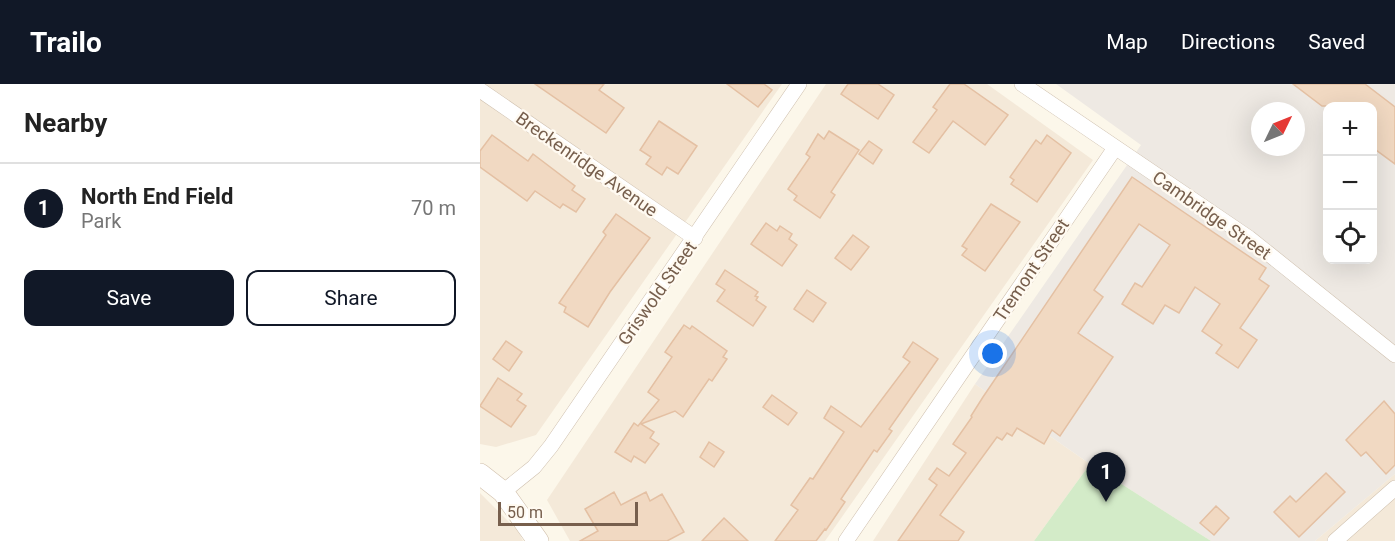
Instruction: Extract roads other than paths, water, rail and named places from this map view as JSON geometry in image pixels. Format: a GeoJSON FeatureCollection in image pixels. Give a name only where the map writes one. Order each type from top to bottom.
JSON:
{"type":"FeatureCollection","features":[{"type":"Feature","properties":{"kind":"main road"},"geometry":{"type":"LineString","coordinates":[[480,474],[503,492],[538,541]]}},
{"type":"Feature","properties":{"kind":"street","name":"Griswold Street"},"geometry":{"type":"LineString","coordinates":[[503,492],[534,467],[551,446],[799,84]]}},
{"type":"Feature","properties":{"kind":"street","name":"Cambridge Street"},"geometry":{"type":"LineString","coordinates":[[1022,84],[1249,238],[1395,355]]}},
{"type":"Feature","properties":{"kind":"street","name":"Breckenridge Avenue"},"geometry":{"type":"LineString","coordinates":[[480,90],[694,238]]}},
{"type":"Feature","properties":{"kind":"street","name":"Tremont Street"},"geometry":{"type":"LineString","coordinates":[[846,541],[1115,148]]}},
{"type":"Feature","properties":{"kind":"street"},"geometry":{"type":"LineString","coordinates":[[1335,541],[1395,488]]}},
{"type":"Feature","properties":{"kind":"place","name":"North End Field"},"geometry":{"type":"Point","coordinates":[1106,502]}}]}
